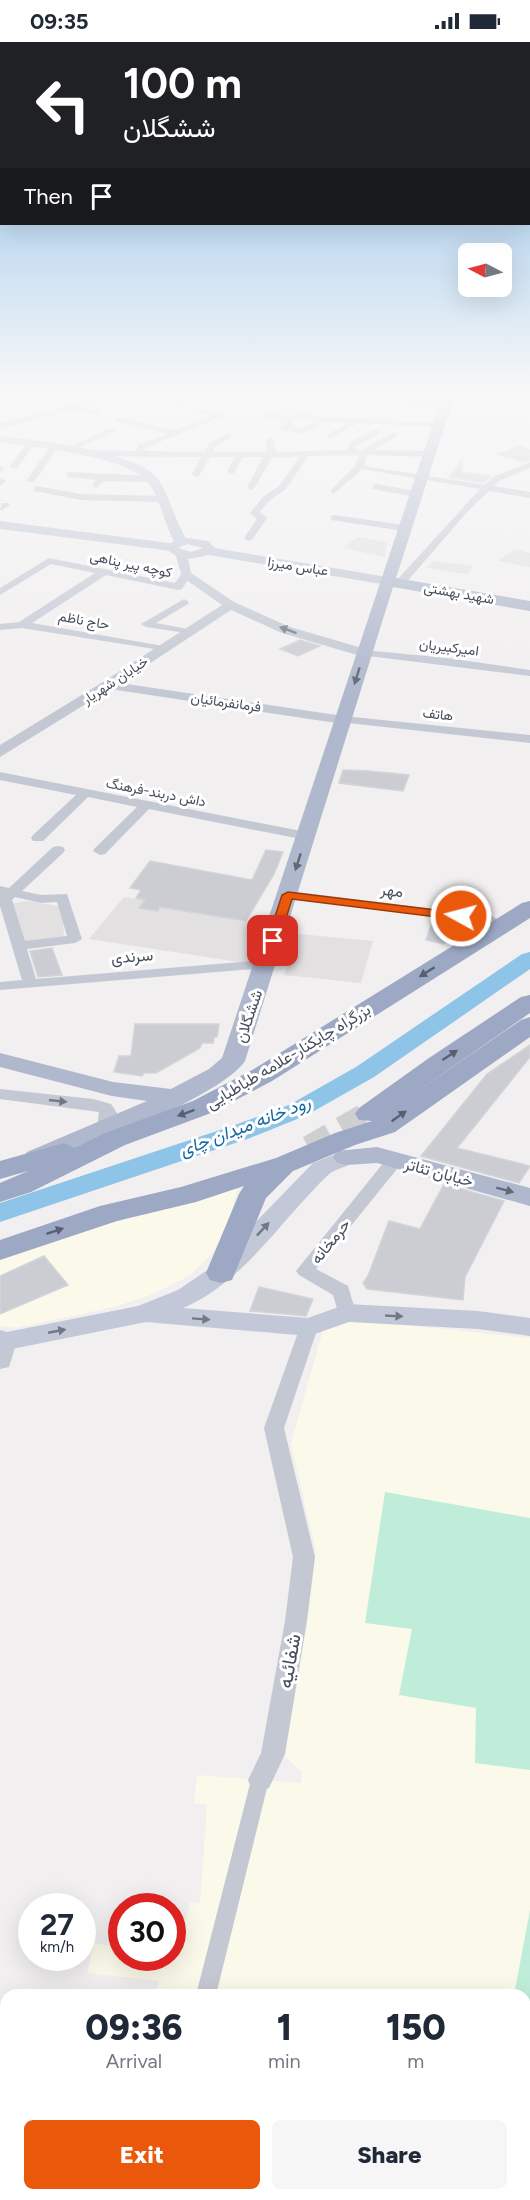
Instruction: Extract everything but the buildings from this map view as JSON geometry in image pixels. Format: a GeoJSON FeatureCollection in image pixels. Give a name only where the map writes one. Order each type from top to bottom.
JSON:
{"type":"FeatureCollection","features":[{"type":"Feature","properties":{"kind":"highway","name":"بزرگراه چایکنار-علامه طباطبایی"},"geometry":{"type":"LineString","coordinates":[[0,1193],[21,1186],[110,1134],[202,1107],[263,1075],[530,908]]}},
{"type":"Feature","properties":{"kind":"highway"},"geometry":{"type":"LineString","coordinates":[[368,1114],[438,1063],[530,1002]]}},
{"type":"Feature","properties":{"kind":"highway"},"geometry":{"type":"LineString","coordinates":[[0,1250],[110,1213],[186,1195],[286,1164],[345,1139],[385,1126],[530,1025]]}},
{"type":"Feature","properties":{"kind":"highway"},"geometry":{"type":"LineString","coordinates":[[0,1170],[110,1134]]}},
{"type":"Feature","properties":{"kind":"highway"},"geometry":{"type":"LineString","coordinates":[[221,1273],[254,1194],[286,1164]]}},
{"type":"Feature","properties":{"kind":"main road"},"geometry":{"type":"LineString","coordinates":[[0,525],[178,548],[159,495]]}},
{"type":"Feature","properties":{"kind":"main road","name":"ششگلان"},"geometry":{"type":"LineString","coordinates":[[110,1134],[218,1074],[233,1061],[364,653],[394,582],[404,528],[416,495]]}},
{"type":"Feature","properties":{"kind":"main road","name":"عباس میرزا"},"geometry":{"type":"LineString","coordinates":[[208,551],[394,582]]}},
{"type":"Feature","properties":{"kind":"main road","name":"شهید بهشتى"},"geometry":{"type":"LineString","coordinates":[[394,582],[530,606]]}},
{"type":"Feature","properties":{"kind":"main road"},"geometry":{"type":"LineString","coordinates":[[0,1060],[112,1089],[175,1097]]}},
{"type":"Feature","properties":{"kind":"main road","name":"خیابان تئاتر"},"geometry":{"type":"LineString","coordinates":[[346,1157],[377,1155],[530,1197]]}},
{"type":"Feature","properties":{"kind":"main road"},"geometry":{"type":"LineString","coordinates":[[2,1347],[143,1314],[187,1296],[221,1273],[321,1168],[346,1157]]}},
{"type":"Feature","properties":{"kind":"main road"},"geometry":{"type":"LineString","coordinates":[[143,1314],[309,1327],[347,1313],[478,1320],[530,1327]]}},
{"type":"Feature","properties":{"kind":"street"},"geometry":{"type":"LineString","coordinates":[[68,495],[161,499]]}},
{"type":"Feature","properties":{"kind":"street"},"geometry":{"type":"LineString","coordinates":[[249,538],[262,518],[255,513],[272,495]]}},
{"type":"Feature","properties":{"kind":"street"},"geometry":{"type":"LineString","coordinates":[[394,582],[480,495]]}},
{"type":"Feature","properties":{"kind":"street"},"geometry":{"type":"LineString","coordinates":[[333,518],[404,528]]}},
{"type":"Feature","properties":{"kind":"street"},"geometry":{"type":"LineString","coordinates":[[208,551],[210,547],[204,543],[178,548],[186,574],[230,605],[286,630],[364,653]]}},
{"type":"Feature","properties":{"kind":"street","name":"کوچه پیر پناهی"},"geometry":{"type":"LineString","coordinates":[[0,592],[49,561],[178,587],[186,574]]}},
{"type":"Feature","properties":{"kind":"street"},"geometry":{"type":"LineString","coordinates":[[22,625],[104,572]]}},
{"type":"Feature","properties":{"kind":"street"},"geometry":{"type":"LineString","coordinates":[[184,602],[146,624],[189,632]]}},
{"type":"Feature","properties":{"kind":"street","name":"خیابان شهریار"},"geometry":{"type":"LineString","coordinates":[[0,753],[5,747],[108,685],[230,605]]}},
{"type":"Feature","properties":{"kind":"street","name":"حاج ناظم"},"geometry":{"type":"LineString","coordinates":[[0,627],[22,625],[163,649]]}},
{"type":"Feature","properties":{"kind":"street","name":"امیرکبیریان"},"geometry":{"type":"LineString","coordinates":[[364,653],[447,661],[530,673]]}},
{"type":"Feature","properties":{"kind":"street","name":"فرمانفرمائیان"},"geometry":{"type":"LineString","coordinates":[[108,685],[343,720]]}},
{"type":"Feature","properties":{"kind":"street","name":"هاتف"},"geometry":{"type":"LineString","coordinates":[[343,720],[530,739]]}},
{"type":"Feature","properties":{"kind":"street","name":"داش دربند-فرهنگ"},"geometry":{"type":"LineString","coordinates":[[0,776],[306,836]]}},
{"type":"Feature","properties":{"kind":"street"},"geometry":{"type":"LineString","coordinates":[[38,838],[85,793]]}},
{"type":"Feature","properties":{"kind":"street"},"geometry":{"type":"LineString","coordinates":[[100,851],[146,805]]}},
{"type":"Feature","properties":{"kind":"street"},"geometry":{"type":"LineString","coordinates":[[30,982],[5,899],[6,891],[58,850]]}},
{"type":"Feature","properties":{"kind":"street"},"geometry":{"type":"LineString","coordinates":[[6,891],[41,899],[62,897],[75,939],[19,946]]}},
{"type":"Feature","properties":{"kind":"street","name":"مهر"},"geometry":{"type":"LineString","coordinates":[[288,895],[492,920]]}},
{"type":"Feature","properties":{"kind":"street","name":"سرندی"},"geometry":{"type":"LineString","coordinates":[[0,987],[30,982],[266,964]]}},
{"type":"Feature","properties":{"kind":"street"},"geometry":{"type":"LineString","coordinates":[[0,1094],[99,1106],[110,1113],[110,1134]]}},
{"type":"Feature","properties":{"kind":"street","name":"حرمخانه"},"geometry":{"type":"LineString","coordinates":[[347,1313],[341,1291],[305,1272],[395,1160]]}},
{"type":"Feature","properties":{"kind":"street","name":"شفائیه"},"geometry":{"type":"LineString","coordinates":[[208,1989],[261,1780],[273,1754],[296,1620],[304,1557],[274,1428],[309,1327]]}},
{"type":"Feature","properties":{"kind":"shaded area"},"geometry":{"type":"Polygon","coordinates":[[[358,537],[387,542],[385,557],[343,548],[358,537]]]}},
{"type":"Feature","properties":{"kind":"shaded area"},"geometry":{"type":"Polygon","coordinates":[[[514,549],[530,553],[530,567],[498,561],[514,549]]]}},
{"type":"Feature","properties":{"kind":"shaded area"},"geometry":{"type":"Polygon","coordinates":[[[433,561],[473,566],[468,574],[426,568],[433,561]]]}},
{"type":"Feature","properties":{"kind":"shaded area"},"geometry":{"type":"Polygon","coordinates":[[[124,897],[145,900],[139,908],[158,911],[160,907],[267,924],[252,964],[89,939],[124,897]]]}},
{"type":"Feature","properties":{"kind":"shaded area"},"geometry":{"type":"Polygon","coordinates":[[[27,901],[58,906],[63,916],[64,937],[24,942],[11,904],[27,901]]]}},
{"type":"Feature","properties":{"kind":"shaded area"},"geometry":{"type":"Polygon","coordinates":[[[298,934],[373,941],[361,983],[284,975],[298,934]]]}},
{"type":"Feature","properties":{"kind":"shaded area"},"geometry":{"type":"Polygon","coordinates":[[[239,1183],[227,1229],[210,1256],[189,1276],[153,1294],[114,1307],[16,1328],[0,1326],[0,1258],[239,1183]]]}},
{"type":"Feature","properties":{"kind":"shaded area"},"geometry":{"type":"Polygon","coordinates":[[[355,1320],[530,1338],[530,1989],[157,1989],[159,1981],[87,1973],[87,1971],[96,1971],[96,1943],[108,1946],[108,1971],[186,1971],[186,1920],[190,1902],[200,1904],[207,1805],[194,1803],[197,1775],[301,1783],[302,1772],[283,1755],[316,1552],[291,1443],[323,1330],[355,1320]]]}},
{"type":"Feature","properties":{"kind":"green space"},"geometry":{"type":"Polygon","coordinates":[[[385,1492],[530,1518],[530,1770],[475,1763],[476,1708],[399,1695],[412,1629],[365,1623],[385,1492]]]}},
{"type":"Feature","properties":{"kind":"green space"},"geometry":{"type":"Polygon","coordinates":[[[530,1910],[530,1989],[515,1989],[530,1910]]]}},
{"type":"Feature","properties":{"kind":"waterway","name":"رود خانه میدان چای"},"geometry":{"type":"LineString","coordinates":[[0,1213],[241,1132],[298,1110],[365,1072],[530,959]]}},
{"type":"Feature","properties":{"kind":"tunnel"},"geometry":{"type":"LineString","coordinates":[[309,1148],[368,1114]]}},
{"type":"Feature","properties":{"kind":"route"},"geometry":{"type":"LineString","coordinates":[[273,941],[288,895],[461,916]]}}]}
